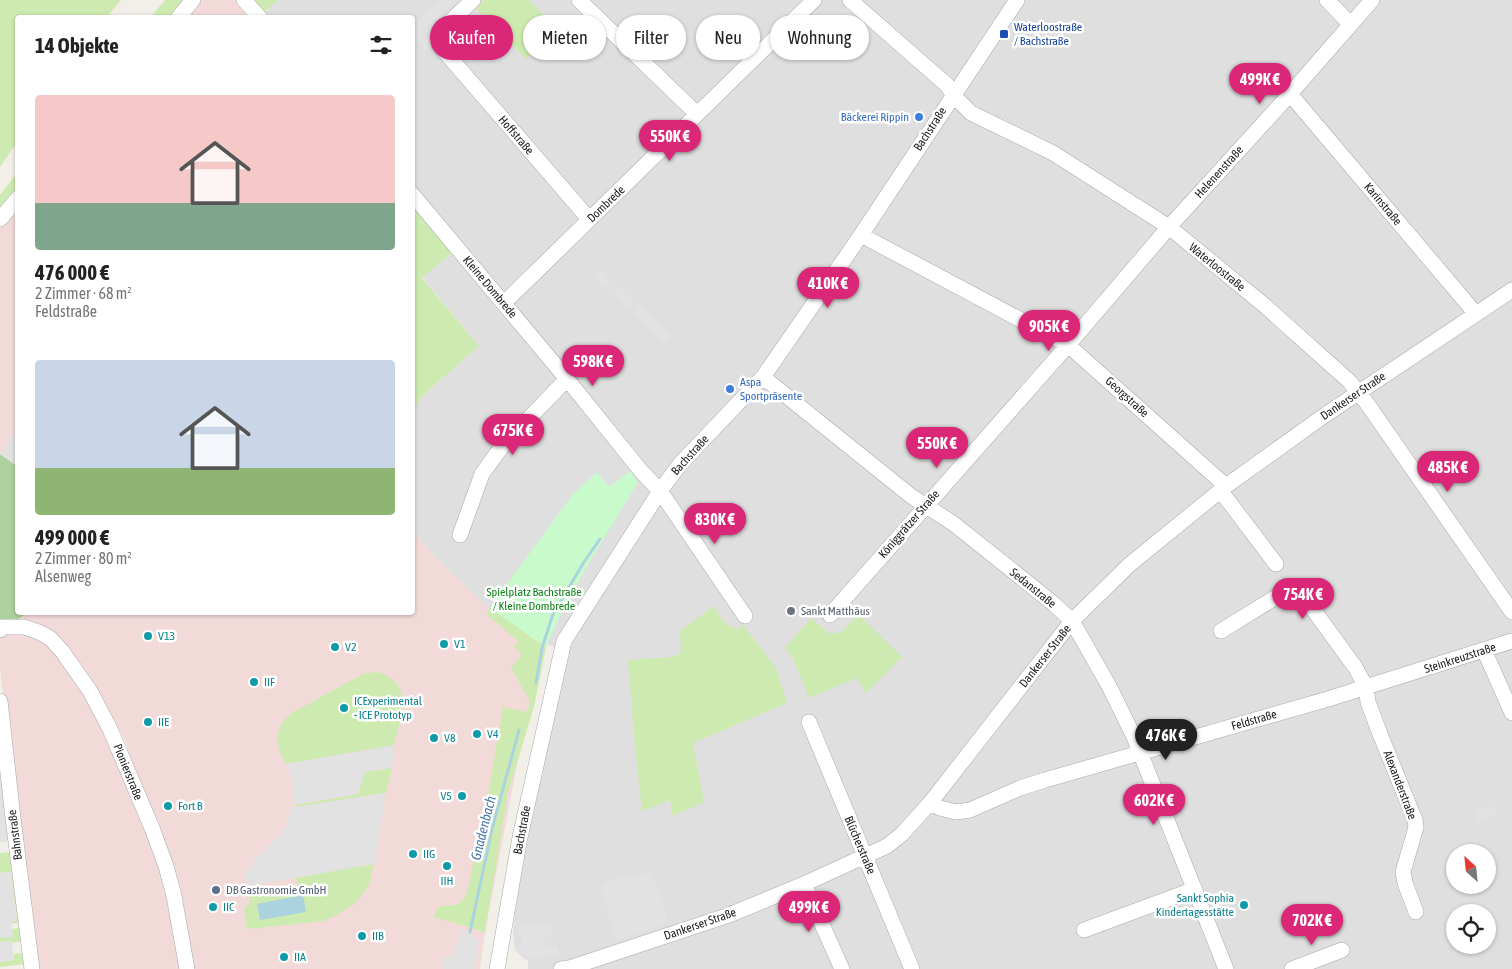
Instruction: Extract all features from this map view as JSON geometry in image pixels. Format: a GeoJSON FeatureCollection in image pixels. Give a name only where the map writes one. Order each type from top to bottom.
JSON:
{"type":"FeatureCollection","features":[{"type":"Feature","properties":{"kind":"street"},"geometry":{"type":"LineString","coordinates":[[181,15],[194,0]]}},
{"type":"Feature","properties":{"kind":"street"},"geometry":{"type":"LineString","coordinates":[[244,0],[257,15]]}},
{"type":"Feature","properties":{"kind":"street","name":"Hoffstraße"},"geometry":{"type":"LineString","coordinates":[[474,0],[441,30],[437,40],[443,50],[589,219]]}},
{"type":"Feature","properties":{"kind":"street"},"geometry":{"type":"LineString","coordinates":[[579,0],[697,114]]}},
{"type":"Feature","properties":{"kind":"street","name":"Dombrede"},"geometry":{"type":"LineString","coordinates":[[504,303],[814,0]]}},
{"type":"Feature","properties":{"kind":"street","name":"Waterloostraße"},"geometry":{"type":"LineString","coordinates":[[850,0],[947,85],[952,95],[971,113],[1052,153],[1169,227],[1264,304],[1349,381],[1512,612]]}},
{"type":"Feature","properties":{"kind":"street","name":"Bachstraße"},"geometry":{"type":"LineString","coordinates":[[496,969],[520,837],[564,641],[660,491],[680,464],[763,377],[1017,0]]}},
{"type":"Feature","properties":{"kind":"street"},"geometry":{"type":"LineString","coordinates":[[1327,0],[1350,24]]}},
{"type":"Feature","properties":{"kind":"street","name":"Helenenstraße"},"geometry":{"type":"LineString","coordinates":[[1068,345],[1169,227],[1290,94],[1372,0]]}},
{"type":"Feature","properties":{"kind":"street","name":"Karinstraße"},"geometry":{"type":"LineString","coordinates":[[1290,94],[1476,314]]}},
{"type":"Feature","properties":{"kind":"street","name":"Kleine Dombrede"},"geometry":{"type":"LineString","coordinates":[[415,198],[567,379],[641,471],[660,491]]}},
{"type":"Feature","properties":{"kind":"street"},"geometry":{"type":"LineString","coordinates":[[0,219],[15,202]]}},
{"type":"Feature","properties":{"kind":"street","name":"Georgstraße"},"geometry":{"type":"LineString","coordinates":[[860,235],[1068,345],[1223,488],[1276,564]]}},
{"type":"Feature","properties":{"kind":"street","name":"Dankerser Straße"},"geometry":{"type":"LineString","coordinates":[[561,969],[607,956],[729,915],[804,884],[887,846],[902,834],[930,803],[1072,622],[1129,566],[1223,488],[1358,392],[1512,290]]}},
{"type":"Feature","properties":{"kind":"street","name":"Königgrätzer Straße"},"geometry":{"type":"LineString","coordinates":[[830,615],[1068,345]]}},
{"type":"Feature","properties":{"kind":"street","name":"Sedanstraße"},"geometry":{"type":"LineString","coordinates":[[763,377],[925,506],[954,524],[1054,604],[1072,622],[1108,686],[1141,752],[1226,969]]}},
{"type":"Feature","properties":{"kind":"street"},"geometry":{"type":"LineString","coordinates":[[460,535],[482,474],[502,445],[567,379]]}},
{"type":"Feature","properties":{"kind":"street"},"geometry":{"type":"LineString","coordinates":[[660,491],[745,616]]}},
{"type":"Feature","properties":{"kind":"street","name":"Alexanderstraße"},"geometry":{"type":"LineString","coordinates":[[1221,631],[1276,597],[1286,593],[1298,594],[1307,601],[1355,667],[1366,687],[1368,702],[1415,820],[1416,827],[1403,872],[1404,883],[1416,912]]}},
{"type":"Feature","properties":{"kind":"street","name":"Pionierstraße"},"geometry":{"type":"LineString","coordinates":[[1,628],[24,627],[50,638],[62,651],[90,691],[110,728],[166,866],[174,896],[187,969]]}},
{"type":"Feature","properties":{"kind":"street","name":"Steinkreuzstraße"},"geometry":{"type":"LineString","coordinates":[[1407,674],[1512,641]]}},
{"type":"Feature","properties":{"kind":"street"},"geometry":{"type":"LineString","coordinates":[[1484,650],[1512,713]]}},
{"type":"Feature","properties":{"kind":"street","name":"Feldstraße"},"geometry":{"type":"LineString","coordinates":[[930,803],[956,812],[970,810],[1020,788],[1407,674]]}},
{"type":"Feature","properties":{"kind":"street","name":"Bahnstraße"},"geometry":{"type":"LineString","coordinates":[[0,701],[32,969]]}},
{"type":"Feature","properties":{"kind":"street","name":"Blücherstraße"},"geometry":{"type":"LineString","coordinates":[[809,722],[912,969]]}},
{"type":"Feature","properties":{"kind":"street"},"geometry":{"type":"LineString","coordinates":[[804,884],[842,969]]}},
{"type":"Feature","properties":{"kind":"street"},"geometry":{"type":"LineString","coordinates":[[1084,930],[1195,889]]}},
{"type":"Feature","properties":{"kind":"street"},"geometry":{"type":"LineString","coordinates":[[1292,969],[1342,950]]}},
{"type":"Feature","properties":{"kind":"shaded area"},"geometry":{"type":"Polygon","coordinates":[[[200,0],[239,0],[251,15],[188,15],[200,0]]]}},
{"type":"Feature","properties":{"kind":"shaded area"},"geometry":{"type":"Polygon","coordinates":[[[278,0],[1512,0],[1512,969],[528,969],[528,960],[515,950],[513,934],[519,874],[539,779],[569,655],[498,618],[439,561],[415,533],[415,408],[420,398],[479,346],[422,277],[463,244],[415,185],[415,15],[266,15],[264,13],[278,0]]]}},
{"type":"Feature","properties":{"kind":"shaded area"},"geometry":{"type":"Polygon","coordinates":[[[439,0],[457,0],[441,15],[430,15],[430,25],[421,33],[430,43],[425,50],[415,39],[415,23],[439,0]]]}},
{"type":"Feature","properties":{"kind":"shaded area"},"geometry":{"type":"Polygon","coordinates":[[[15,208],[15,465],[0,454],[0,226],[15,208]]]}},
{"type":"Feature","properties":{"kind":"shaded area"},"geometry":{"type":"Polygon","coordinates":[[[601,270],[611,281],[605,288],[594,276],[601,270]]]}},
{"type":"Feature","properties":{"kind":"shaded area"},"geometry":{"type":"Polygon","coordinates":[[[620,287],[634,301],[627,308],[613,294],[620,287]]]}},
{"type":"Feature","properties":{"kind":"shaded area"},"geometry":{"type":"Polygon","coordinates":[[[639,303],[672,336],[665,343],[633,311],[639,303]]]}},
{"type":"Feature","properties":{"kind":"shaded area"},"geometry":{"type":"Polygon","coordinates":[[[1052,355],[932,491],[933,485],[1045,357],[1052,355]]]}},
{"type":"Feature","properties":{"kind":"shaded area"},"geometry":{"type":"Polygon","coordinates":[[[12,435],[15,437],[15,465],[0,454],[12,435]]]}},
{"type":"Feature","properties":{"kind":"shaded area"},"geometry":{"type":"Polygon","coordinates":[[[415,533],[439,561],[498,618],[546,647],[527,712],[485,932],[480,969],[191,969],[177,891],[125,740],[105,703],[70,656],[14,622],[23,615],[415,615],[415,533]]]}},
{"type":"Feature","properties":{"kind":"shaded area"},"geometry":{"type":"Polygon","coordinates":[[[21,631],[53,646],[90,700],[165,877],[184,969],[36,969],[0,669],[0,637],[3,634],[21,631]]]}},
{"type":"Feature","properties":{"kind":"shaded area"},"geometry":{"type":"Polygon","coordinates":[[[394,745],[392,768],[365,772],[358,794],[293,805],[294,788],[292,777],[286,764],[394,745]]]}},
{"type":"Feature","properties":{"kind":"shaded area"},"geometry":{"type":"Polygon","coordinates":[[[0,773],[8,841],[0,842],[0,773]]]}},
{"type":"Feature","properties":{"kind":"shaded area"},"geometry":{"type":"Polygon","coordinates":[[[386,793],[374,864],[248,886],[246,872],[286,827],[291,809],[386,793]]]}},
{"type":"Feature","properties":{"kind":"shaded area"},"geometry":{"type":"Polygon","coordinates":[[[1493,805],[1497,813],[1479,822],[1475,813],[1493,805]]]}},
{"type":"Feature","properties":{"kind":"shaded area"},"geometry":{"type":"Polygon","coordinates":[[[11,872],[17,920],[11,922],[13,937],[0,938],[0,873],[11,872]]]}},
{"type":"Feature","properties":{"kind":"shaded area"},"geometry":{"type":"Polygon","coordinates":[[[649,873],[657,885],[668,923],[616,941],[602,891],[603,887],[605,883],[612,880],[649,873]]]}},
{"type":"Feature","properties":{"kind":"shaded area"},"geometry":{"type":"Polygon","coordinates":[[[550,923],[554,933],[544,936],[547,948],[557,945],[560,956],[527,957],[517,951],[516,948],[523,945],[518,925],[534,927],[550,923]]]}},
{"type":"Feature","properties":{"kind":"shaded area"},"geometry":{"type":"Polygon","coordinates":[[[462,928],[479,940],[475,969],[443,969],[441,959],[453,956],[462,928]]]}},
{"type":"Feature","properties":{"kind":"shaded area"},"geometry":{"type":"Polygon","coordinates":[[[12,941],[14,960],[0,962],[0,942],[12,941]]]}},
{"type":"Feature","properties":{"kind":"green space"},"geometry":{"type":"Polygon","coordinates":[[[0,0],[121,0],[109,15],[15,15],[15,145],[0,167],[0,0]]]}},
{"type":"Feature","properties":{"kind":"green space"},"geometry":{"type":"Polygon","coordinates":[[[165,0],[187,0],[173,15],[152,15],[165,0]]]}},
{"type":"Feature","properties":{"kind":"green space"},"geometry":{"type":"Polygon","coordinates":[[[255,0],[278,0],[264,13],[254,2],[255,0]]]}},
{"type":"Feature","properties":{"kind":"green space"},"geometry":{"type":"Polygon","coordinates":[[[484,0],[529,0],[543,15],[523,15],[523,56],[513,46],[513,15],[483,15],[476,8],[484,0]]]}},
{"type":"Feature","properties":{"kind":"green space"},"geometry":{"type":"Polygon","coordinates":[[[15,176],[15,193],[0,211],[0,195],[15,176]]]}},
{"type":"Feature","properties":{"kind":"green space"},"geometry":{"type":"Polygon","coordinates":[[[415,203],[455,250],[422,278],[479,346],[420,398],[415,408],[415,203]]]}},
{"type":"Feature","properties":{"kind":"green space"},"geometry":{"type":"Polygon","coordinates":[[[0,454],[15,465],[15,615],[24,615],[14,622],[0,622],[0,454]]]}},
{"type":"Feature","properties":{"kind":"green space","name":"Spielplatz Bachstraße / Kleine Dombrede"},"geometry":{"type":"Polygon","coordinates":[[[630,471],[638,482],[577,584],[546,647],[501,616],[491,606],[573,494],[597,472],[609,487],[630,471]]]}},
{"type":"Feature","properties":{"kind":"green space"},"geometry":{"type":"Polygon","coordinates":[[[491,606],[501,616],[546,647],[534,707],[508,792],[485,932],[434,917],[437,909],[459,903],[467,893],[489,790],[503,707],[527,712],[530,701],[511,668],[522,654],[514,647],[519,642],[486,614],[491,606]]]}},
{"type":"Feature","properties":{"kind":"green space"},"geometry":{"type":"Polygon","coordinates":[[[714,606],[723,620],[729,625],[738,629],[743,625],[776,668],[787,703],[693,743],[704,802],[672,816],[670,800],[642,811],[628,660],[671,657],[681,653],[680,631],[714,606]]]}},
{"type":"Feature","properties":{"kind":"green space"},"geometry":{"type":"Polygon","coordinates":[[[858,614],[902,657],[866,693],[857,678],[809,698],[793,658],[785,648],[811,618],[830,634],[842,632],[858,614]]]}},
{"type":"Feature","properties":{"kind":"green space"},"geometry":{"type":"Polygon","coordinates":[[[377,672],[389,677],[397,684],[401,692],[402,712],[394,745],[286,764],[279,750],[277,738],[281,726],[290,714],[363,674],[377,672]]]}},
{"type":"Feature","properties":{"kind":"green space"},"geometry":{"type":"Polygon","coordinates":[[[392,768],[386,793],[295,807],[295,805],[358,794],[365,772],[392,768]]]}},
{"type":"Feature","properties":{"kind":"green space"},"geometry":{"type":"Polygon","coordinates":[[[11,852],[20,922],[11,924],[11,921],[17,920],[11,872],[0,873],[0,853],[11,852]]]}},
{"type":"Feature","properties":{"kind":"green space"},"geometry":{"type":"Polygon","coordinates":[[[374,864],[369,885],[364,892],[354,904],[337,915],[324,921],[249,929],[246,925],[244,909],[250,902],[249,893],[297,885],[296,877],[374,864]]]}},
{"type":"Feature","properties":{"kind":"green space"},"geometry":{"type":"Polygon","coordinates":[[[21,928],[22,941],[12,943],[12,941],[0,942],[0,938],[13,936],[12,929],[21,928]]]}},
{"type":"Feature","properties":{"kind":"green space"},"geometry":{"type":"Polygon","coordinates":[[[14,954],[24,954],[25,964],[0,967],[0,962],[14,960],[14,954]]]}},
{"type":"Feature","properties":{"kind":"water"},"geometry":{"type":"Polygon","coordinates":[[[303,895],[306,912],[260,920],[257,904],[303,895]]]}},
{"type":"Feature","properties":{"kind":"waterway","name":"Gnadenbach"},"geometry":{"type":"LineString","coordinates":[[536,683],[542,648],[553,614],[600,539]]}},
{"type":"Feature","properties":{"kind":"waterway","name":"Gnadenbach"},"geometry":{"type":"LineString","coordinates":[[470,932],[492,829],[519,730]]}},
{"type":"Feature","properties":{"kind":"place","name":"Waterloostraße / Bachstraße"},"geometry":{"type":"Point","coordinates":[1004,34]}},
{"type":"Feature","properties":{"kind":"place","name":"Bäckerei Rippin"},"geometry":{"type":"Point","coordinates":[919,117]}},
{"type":"Feature","properties":{"kind":"place","name":"Aspa Sportpräsente"},"geometry":{"type":"Point","coordinates":[730,389]}},
{"type":"Feature","properties":{"kind":"place","name":"Sankt Matthäus"},"geometry":{"type":"Point","coordinates":[791,611]}},
{"type":"Feature","properties":{"kind":"place","name":"V13"},"geometry":{"type":"Point","coordinates":[148,636]}},
{"type":"Feature","properties":{"kind":"place","name":"V1"},"geometry":{"type":"Point","coordinates":[444,644]}},
{"type":"Feature","properties":{"kind":"place","name":"V2"},"geometry":{"type":"Point","coordinates":[335,647]}},
{"type":"Feature","properties":{"kind":"place","name":"IIF"},"geometry":{"type":"Point","coordinates":[254,682]}},
{"type":"Feature","properties":{"kind":"place","name":"ICExperimental - ICE Prototyp"},"geometry":{"type":"Point","coordinates":[344,708]}},
{"type":"Feature","properties":{"kind":"place","name":"IIE"},"geometry":{"type":"Point","coordinates":[148,722]}},
{"type":"Feature","properties":{"kind":"place","name":"V4"},"geometry":{"type":"Point","coordinates":[477,734]}},
{"type":"Feature","properties":{"kind":"place","name":"V8"},"geometry":{"type":"Point","coordinates":[434,738]}},
{"type":"Feature","properties":{"kind":"place","name":"V5"},"geometry":{"type":"Point","coordinates":[462,796]}},
{"type":"Feature","properties":{"kind":"place","name":"Fort B"},"geometry":{"type":"Point","coordinates":[168,806]}},
{"type":"Feature","properties":{"kind":"place","name":"IIG"},"geometry":{"type":"Point","coordinates":[413,854]}},
{"type":"Feature","properties":{"kind":"place","name":"IIH"},"geometry":{"type":"Point","coordinates":[447,866]}},
{"type":"Feature","properties":{"kind":"place","name":"DB Gastronomie GmbH"},"geometry":{"type":"Point","coordinates":[216,890]}},
{"type":"Feature","properties":{"kind":"place","name":"Sankt Sophia Kindertagesstätte"},"geometry":{"type":"Point","coordinates":[1244,905]}},
{"type":"Feature","properties":{"kind":"place","name":"IIC"},"geometry":{"type":"Point","coordinates":[213,907]}},
{"type":"Feature","properties":{"kind":"place","name":"IIB"},"geometry":{"type":"Point","coordinates":[362,936]}},
{"type":"Feature","properties":{"kind":"place","name":"IIA"},"geometry":{"type":"Point","coordinates":[284,957]}}]}
